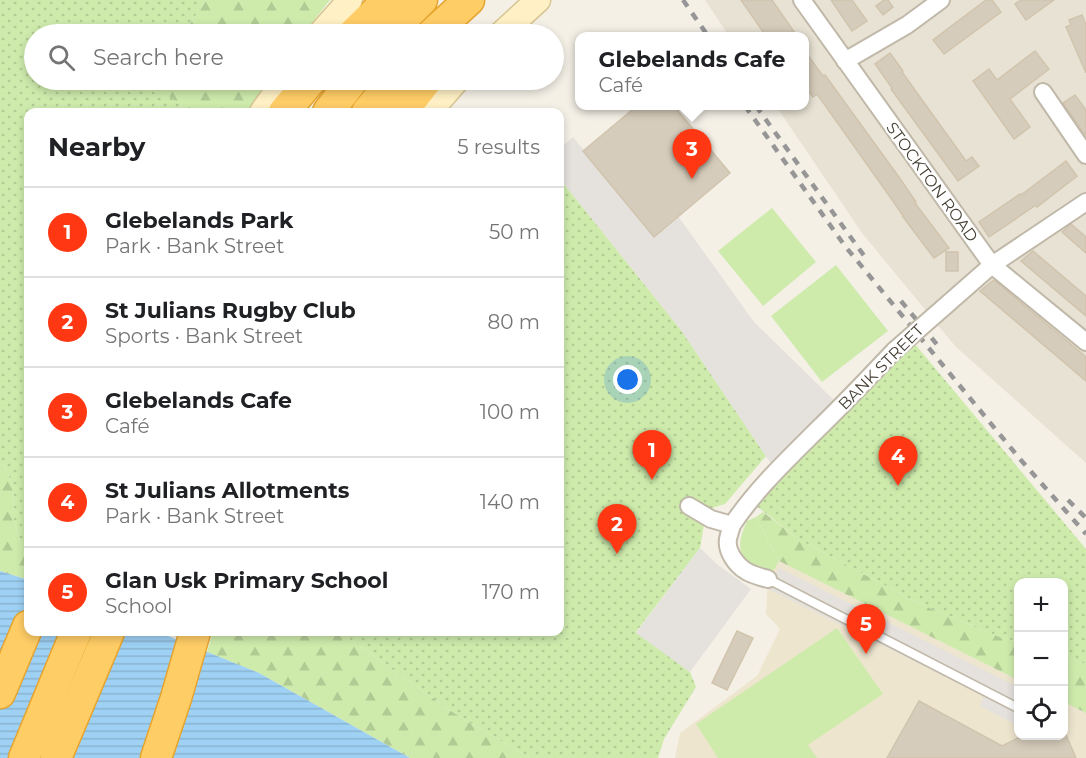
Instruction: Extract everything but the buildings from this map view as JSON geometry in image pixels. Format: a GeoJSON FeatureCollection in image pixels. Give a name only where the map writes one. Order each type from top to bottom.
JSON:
{"type":"FeatureCollection","features":[{"type":"Feature","properties":{"kind":"highway"},"geometry":{"type":"LineString","coordinates":[[363,24],[388,0]]}},
{"type":"Feature","properties":{"kind":"highway"},"geometry":{"type":"LineString","coordinates":[[399,24],[422,0]]}},
{"type":"Feature","properties":{"kind":"highway"},"geometry":{"type":"LineString","coordinates":[[443,24],[469,0]]}},
{"type":"Feature","properties":{"kind":"highway"},"geometry":{"type":"LineString","coordinates":[[470,24],[490,0]]}},
{"type":"Feature","properties":{"kind":"highway"},"geometry":{"type":"LineString","coordinates":[[287,108],[303,90]]}},
{"type":"Feature","properties":{"kind":"highway"},"geometry":{"type":"LineString","coordinates":[[331,108],[345,90]]}},
{"type":"Feature","properties":{"kind":"highway"},"geometry":{"type":"LineString","coordinates":[[370,108],[386,90]]}},
{"type":"Feature","properties":{"kind":"highway"},"geometry":{"type":"LineString","coordinates":[[405,108],[419,90]]}},
{"type":"Feature","properties":{"kind":"highway"},"geometry":{"type":"LineString","coordinates":[[0,693],[24,636]]}},
{"type":"Feature","properties":{"kind":"highway"},"geometry":{"type":"LineString","coordinates":[[24,758],[74,636]]}},
{"type":"Feature","properties":{"kind":"highway"},"geometry":{"type":"LineString","coordinates":[[56,758],[107,636]]}},
{"type":"Feature","properties":{"kind":"highway"},"geometry":{"type":"LineString","coordinates":[[156,758],[194,636]]}},
{"type":"Feature","properties":{"kind":"main road"},"geometry":{"type":"LineString","coordinates":[[329,24],[351,0]]}},
{"type":"Feature","properties":{"kind":"main road"},"geometry":{"type":"LineString","coordinates":[[512,24],[538,0]]}},
{"type":"Feature","properties":{"kind":"main road"},"geometry":{"type":"LineString","coordinates":[[265,108],[278,90]]}},
{"type":"Feature","properties":{"kind":"main road"},"geometry":{"type":"LineString","coordinates":[[433,108],[449,90]]}},
{"type":"Feature","properties":{"kind":"street","name":"STOCKTON ROAD"},"geometry":{"type":"LineString","coordinates":[[802,0],[992,265],[1086,342]]}},
{"type":"Feature","properties":{"kind":"street"},"geometry":{"type":"LineString","coordinates":[[845,61],[906,25],[941,0]]}},
{"type":"Feature","properties":{"kind":"street"},"geometry":{"type":"LineString","coordinates":[[1043,92],[1086,155]]}},
{"type":"Feature","properties":{"kind":"street","name":"BANK STREET"},"geometry":{"type":"LineString","coordinates":[[732,525],[776,471],[896,350],[992,265],[1086,202]]}},
{"type":"Feature","properties":{"kind":"street"},"geometry":{"type":"LineString","coordinates":[[688,506],[711,519],[732,525],[728,547],[733,558],[747,572],[768,579]]}},
{"type":"Feature","properties":{"kind":"lane"},"geometry":{"type":"LineString","coordinates":[[768,579],[1014,706]]}},
{"type":"Feature","properties":{"kind":"shaded area"},"geometry":{"type":"Polygon","coordinates":[[[705,0],[1086,0],[1086,463],[955,346],[862,233],[779,110],[809,110],[809,32],[726,32],[705,0]]]}},
{"type":"Feature","properties":{"kind":"shaded area"},"geometry":{"type":"Polygon","coordinates":[[[573,137],[654,236],[678,216],[754,322],[841,407],[776,471],[681,330],[564,184],[564,145],[573,137]]]}},
{"type":"Feature","properties":{"kind":"shaded area"},"geometry":{"type":"Polygon","coordinates":[[[700,548],[718,565],[751,589],[690,672],[636,633],[700,548]]]}},
{"type":"Feature","properties":{"kind":"shaded area"},"geometry":{"type":"Polygon","coordinates":[[[779,561],[1014,678],[1014,740],[1068,740],[1068,704],[1086,713],[1086,758],[675,758],[680,733],[757,676],[780,629],[766,614],[768,579],[779,561]]]}},
{"type":"Feature","properties":{"kind":"shaded area"},"geometry":{"type":"Polygon","coordinates":[[[779,568],[1014,685],[1014,724],[980,706],[984,696],[768,589],[779,568]]]}},
{"type":"Feature","properties":{"kind":"green space"},"geometry":{"type":"Polygon","coordinates":[[[0,0],[206,0],[190,24],[24,24],[24,90],[158,90],[183,108],[24,108],[24,556],[13,516],[14,488],[4,465],[0,464],[0,0]]]}},
{"type":"Feature","properties":{"kind":"green space"},"geometry":{"type":"Polygon","coordinates":[[[206,0],[330,0],[311,24],[190,24],[206,0]]]}},
{"type":"Feature","properties":{"kind":"green space"},"geometry":{"type":"Polygon","coordinates":[[[156,90],[263,90],[251,108],[182,107],[156,90]]]}},
{"type":"Feature","properties":{"kind":"green space"},"geometry":{"type":"Polygon","coordinates":[[[564,184],[681,330],[766,456],[725,504],[699,512],[704,525],[700,548],[636,632],[690,672],[696,687],[664,739],[658,758],[530,758],[451,711],[346,636],[564,636],[564,184]]]}},
{"type":"Feature","properties":{"kind":"green space"},"geometry":{"type":"Polygon","coordinates":[[[772,208],[816,262],[763,306],[718,251],[772,208]]]}},
{"type":"Feature","properties":{"kind":"green space"},"geometry":{"type":"Polygon","coordinates":[[[836,265],[888,331],[822,382],[771,316],[836,265]]]}},
{"type":"Feature","properties":{"kind":"green space"},"geometry":{"type":"Polygon","coordinates":[[[909,337],[1086,549],[1086,664],[1068,658],[1068,578],[1014,578],[1014,641],[918,603],[800,540],[750,501],[909,337]]]}},
{"type":"Feature","properties":{"kind":"green space"},"geometry":{"type":"Polygon","coordinates":[[[0,464],[4,465],[14,488],[13,516],[24,556],[24,579],[0,571],[0,464]]]}},
{"type":"Feature","properties":{"kind":"green space"},"geometry":{"type":"Polygon","coordinates":[[[763,512],[800,540],[918,603],[1014,641],[1014,678],[779,561],[756,517],[763,512]]]}},
{"type":"Feature","properties":{"kind":"green space"},"geometry":{"type":"Polygon","coordinates":[[[756,517],[779,561],[771,575],[747,560],[740,549],[740,541],[747,521],[756,517]]]}},
{"type":"Feature","properties":{"kind":"green space"},"geometry":{"type":"Polygon","coordinates":[[[837,628],[883,694],[808,745],[817,758],[718,758],[696,724],[837,628]]]}},
{"type":"Feature","properties":{"kind":"green space"},"geometry":{"type":"Polygon","coordinates":[[[212,636],[346,636],[451,711],[530,758],[410,758],[259,673],[207,652],[212,636]]]}},
{"type":"Feature","properties":{"kind":"green space"},"geometry":{"type":"Polygon","coordinates":[[[1068,658],[1086,664],[1086,713],[1068,704],[1068,658]]]}},
{"type":"Feature","properties":{"kind":"water"},"geometry":{"type":"Polygon","coordinates":[[[0,571],[24,579],[24,636],[168,636],[259,673],[410,758],[0,758],[0,571]]]}},
{"type":"Feature","properties":{"kind":"railway"},"geometry":{"type":"LineString","coordinates":[[683,0],[705,32]]}},
{"type":"Feature","properties":{"kind":"railway"},"geometry":{"type":"LineString","coordinates":[[748,110],[845,246],[1020,459],[1086,534]]}},
{"type":"Feature","properties":{"kind":"railway"},"geometry":{"type":"LineString","coordinates":[[759,110],[865,257]]}},
{"type":"Feature","properties":{"kind":"railway"},"geometry":{"type":"LineString","coordinates":[[901,301],[939,347]]}},
{"type":"Feature","properties":{"kind":"railway"},"geometry":{"type":"LineString","coordinates":[[1068,500],[1086,518]]}},
{"type":"Feature","properties":{"kind":"place","name":"Glebelands Cafe"},"geometry":{"type":"Point","coordinates":[692,179]}},
{"type":"Feature","properties":{"kind":"place","name":"Glebelands Park"},"geometry":{"type":"Point","coordinates":[652,480]}},
{"type":"Feature","properties":{"kind":"place","name":"St Julians Allotments"},"geometry":{"type":"Point","coordinates":[898,486]}},
{"type":"Feature","properties":{"kind":"place","name":"St Julians Rugby Club"},"geometry":{"type":"Point","coordinates":[617,554]}},
{"type":"Feature","properties":{"kind":"place","name":"Glan Usk Primary School"},"geometry":{"type":"Point","coordinates":[866,654]}}]}
